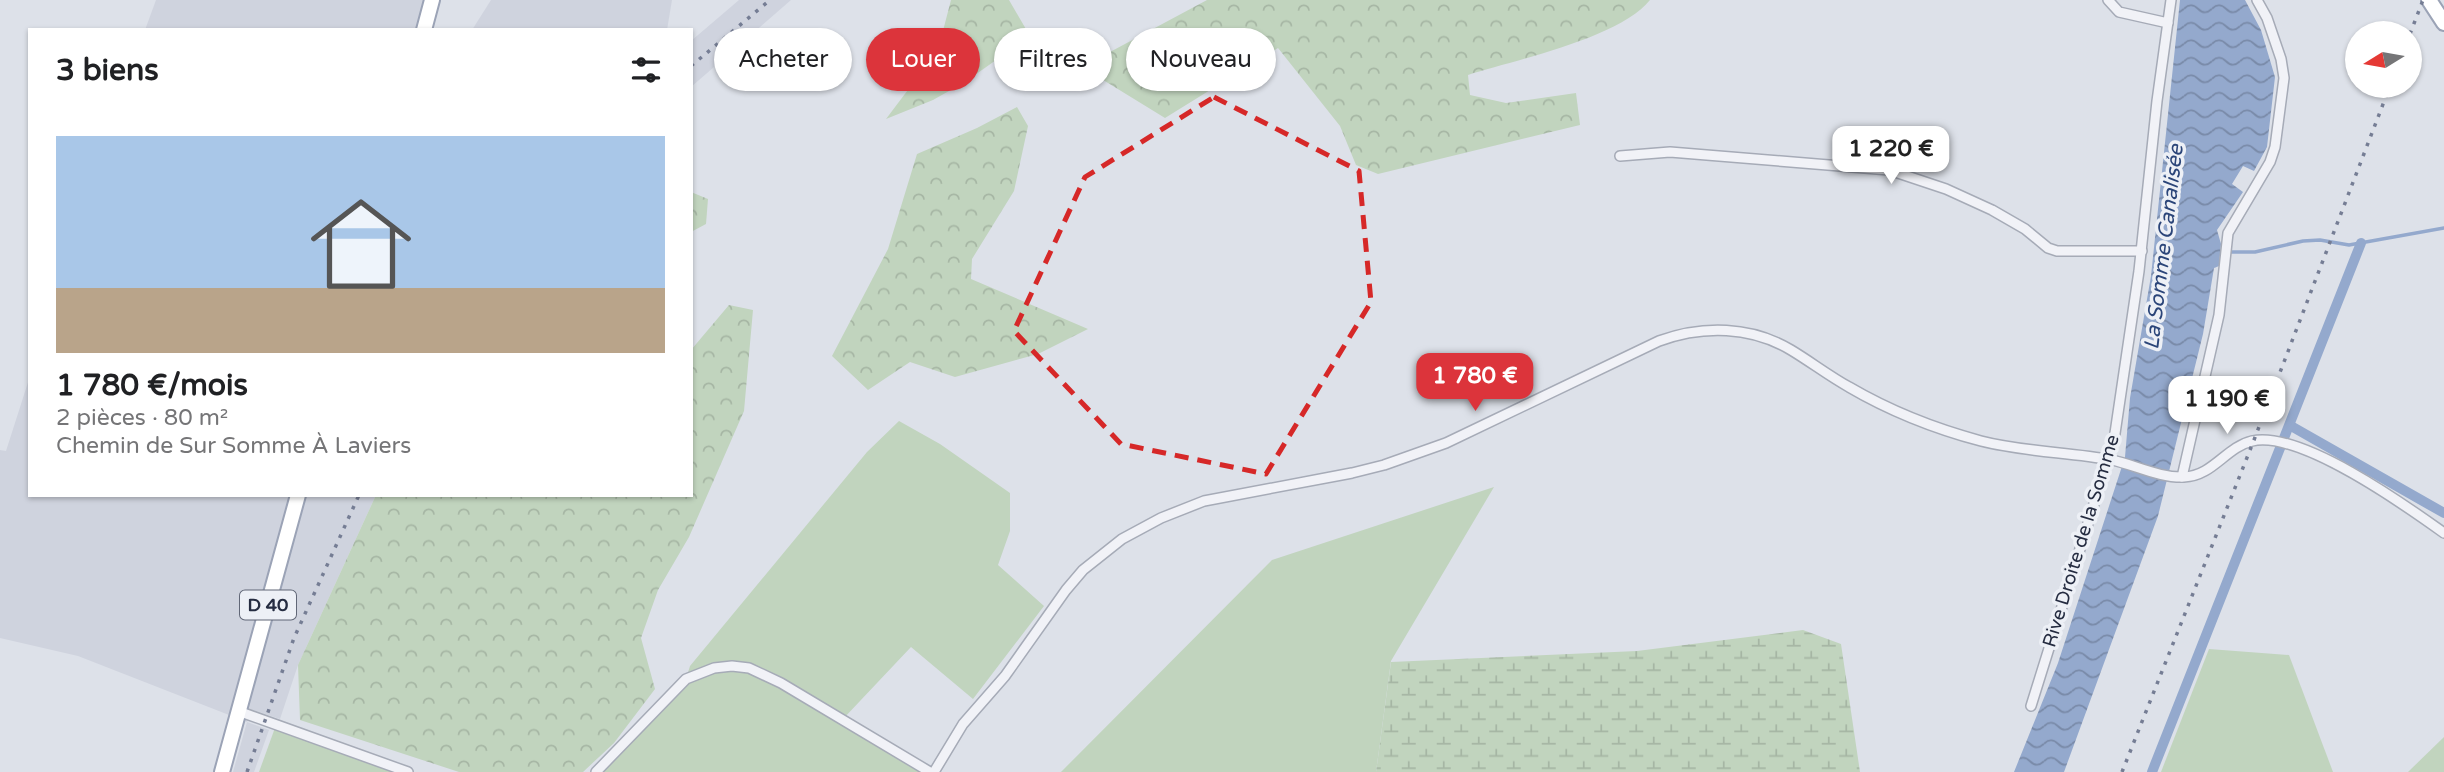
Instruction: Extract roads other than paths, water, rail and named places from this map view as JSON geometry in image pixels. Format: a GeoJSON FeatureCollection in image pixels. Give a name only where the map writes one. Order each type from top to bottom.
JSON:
{"type":"FeatureCollection","features":[{"type":"Feature","properties":{"kind":"main road"},"geometry":{"type":"LineString","coordinates":[[425,28],[432,0]]}},
{"type":"Feature","properties":{"kind":"main road"},"geometry":{"type":"LineString","coordinates":[[2435,3],[2444,23]]}},
{"type":"Feature","properties":{"kind":"main road","name":"D 40"},"geometry":{"type":"LineString","coordinates":[[222,772],[297,497]]}},
{"type":"Feature","properties":{"kind":"street"},"geometry":{"type":"LineString","coordinates":[[2108,0],[2119,12],[2168,23]]}},
{"type":"Feature","properties":{"kind":"street","name":"Rive Droite de la Somme"},"geometry":{"type":"LineString","coordinates":[[2031,706],[2111,460],[2142,251],[2157,101],[2171,0]]}},
{"type":"Feature","properties":{"kind":"street"},"geometry":{"type":"LineString","coordinates":[[2178,477],[2220,315],[2228,233],[2270,162],[2277,133],[2284,78],[2281,59],[2267,18],[2257,0]]}},
{"type":"Feature","properties":{"kind":"street"},"geometry":{"type":"LineString","coordinates":[[1620,156],[1670,152],[1889,170],[1946,189],[1992,210],[2025,229],[2048,248],[2057,251],[2142,251]]}},
{"type":"Feature","properties":{"kind":"street"},"geometry":{"type":"LineString","coordinates":[[596,772],[686,679],[714,668],[732,666],[749,668],[781,683],[932,772],[963,724],[1005,676],[1083,569],[1122,539],[1161,518],[1204,501],[1352,473],[1426,451],[1674,335],[1696,330],[1738,331],[1756,335],[1790,349],[1848,387],[1891,410],[2000,445],[2111,460],[2178,477],[2206,471],[2248,442],[2277,440],[2291,443],[2321,456],[2394,497],[2444,533]]}},
{"type":"Feature","properties":{"kind":"street"},"geometry":{"type":"LineString","coordinates":[[238,713],[408,772]]}},
{"type":"Feature","properties":{"kind":"water","name":"La Somme Canalisée"},"geometry":{"type":"Polygon","coordinates":[[[2180,0],[2245,0],[2261,30],[2275,77],[2267,147],[2254,171],[2243,166],[2232,184],[2243,192],[2217,230],[2221,244],[2219,266],[2214,268],[2203,334],[2158,516],[2064,772],[2014,772],[2058,663],[2125,457],[2130,398],[2151,276],[2180,0]]]}},
{"type":"Feature","properties":{"kind":"waterway"},"geometry":{"type":"LineString","coordinates":[[2229,252],[2255,252],[2303,241],[2320,240],[2349,245],[2444,228]]}},
{"type":"Feature","properties":{"kind":"waterway"},"geometry":{"type":"LineString","coordinates":[[2152,772],[2361,243]]}},
{"type":"Feature","properties":{"kind":"waterway"},"geometry":{"type":"LineString","coordinates":[[2291,426],[2444,513]]}},
{"type":"Feature","properties":{"kind":"railway"},"geometry":{"type":"LineString","coordinates":[[693,64],[770,0]]}},
{"type":"Feature","properties":{"kind":"railway"},"geometry":{"type":"LineString","coordinates":[[2415,21],[2423,0]]}},
{"type":"Feature","properties":{"kind":"railway"},"geometry":{"type":"LineString","coordinates":[[2122,772],[2254,440],[2385,98]]}},
{"type":"Feature","properties":{"kind":"railway"},"geometry":{"type":"LineString","coordinates":[[247,772],[294,638],[358,497]]}}]}
